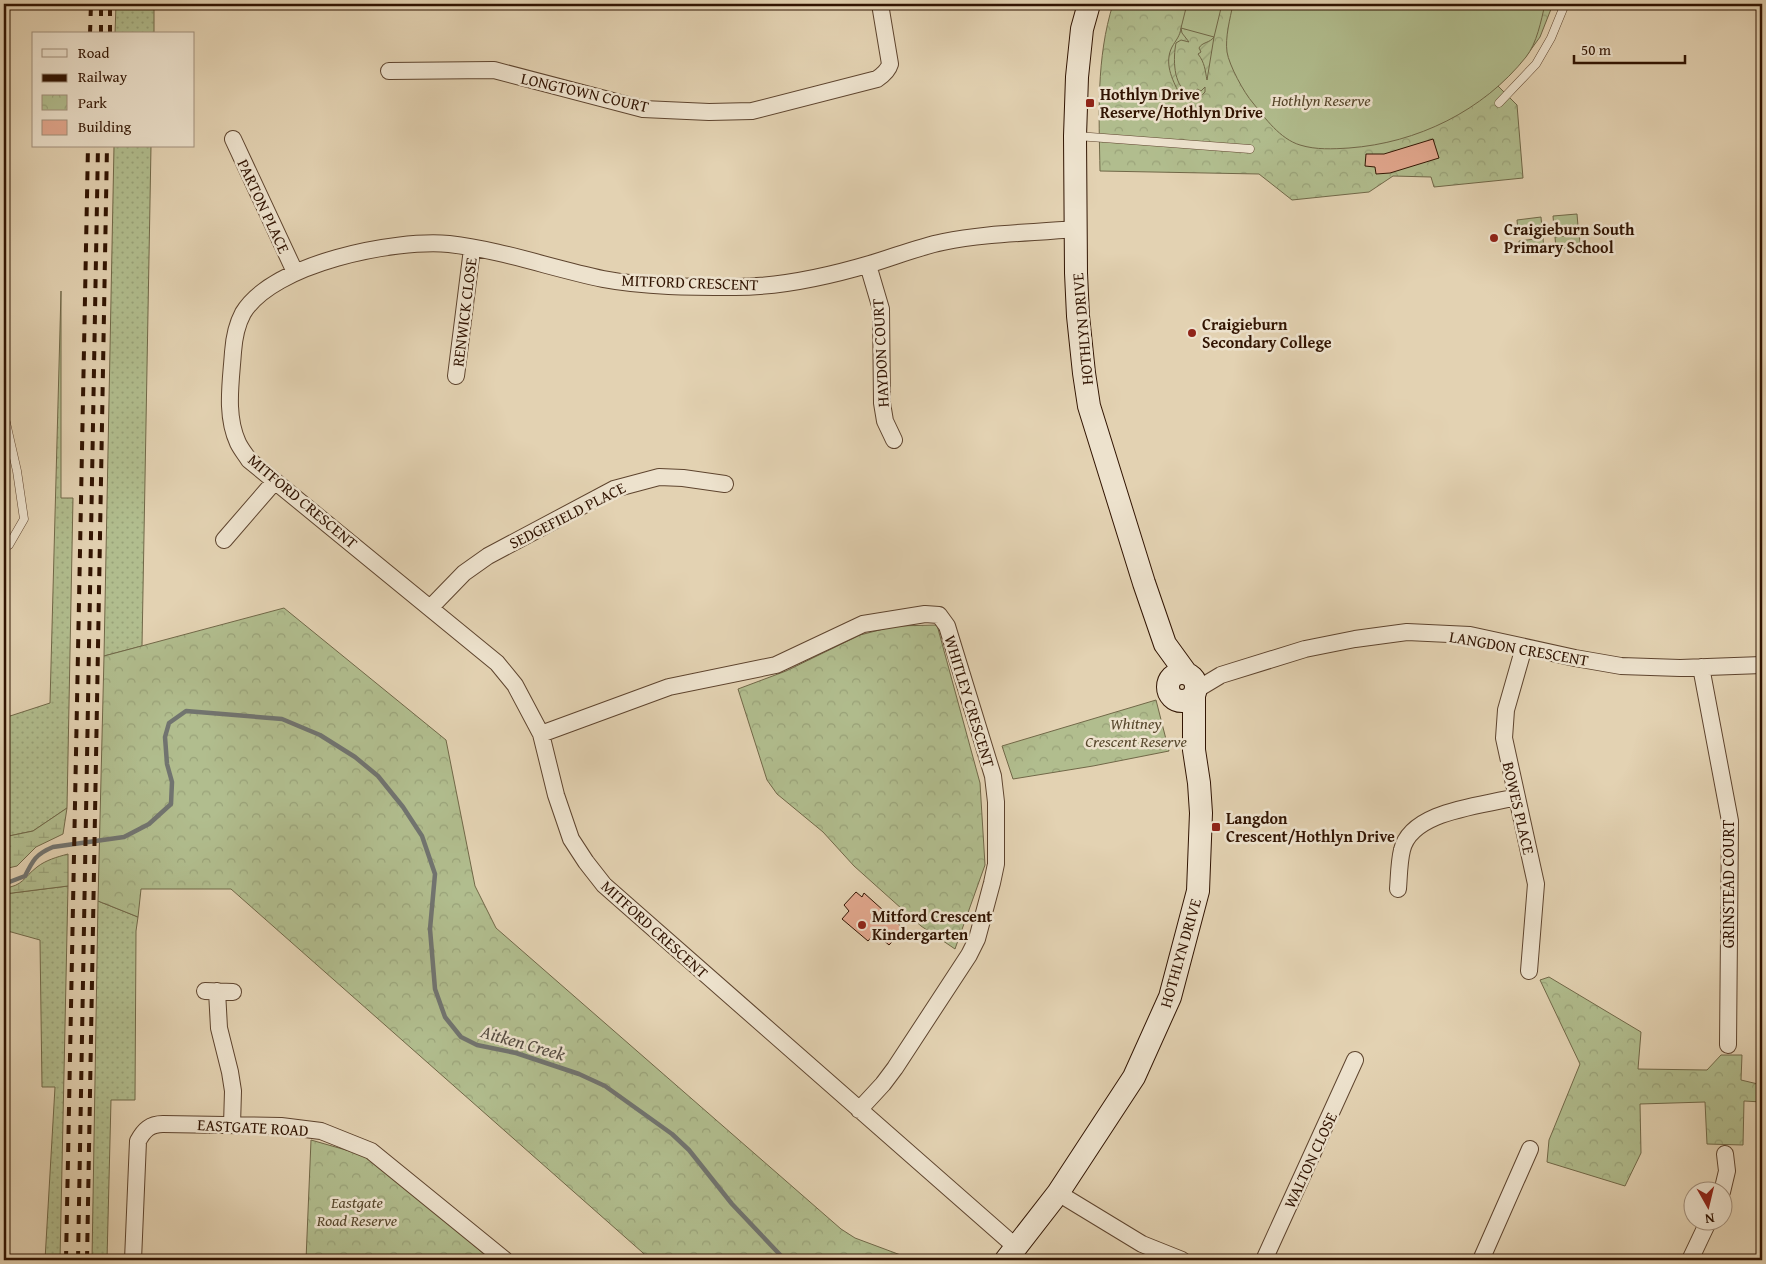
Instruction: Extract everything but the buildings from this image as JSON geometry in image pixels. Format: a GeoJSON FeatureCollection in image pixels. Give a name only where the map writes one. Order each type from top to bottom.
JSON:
{"type":"FeatureCollection","features":[{"type":"Feature","properties":{"kind":"street","name":"LONGTOWN COURT"},"geometry":{"type":"LineString","coordinates":[[389,71],[494,70],[643,108],[709,112],[752,111],[877,79],[884,74],[890,64],[880,4]]}},
{"type":"Feature","properties":{"kind":"street","name":"HOTHLYN DRIVE"},"geometry":{"type":"LineString","coordinates":[[1011,1254],[1058,1193],[1134,1077],[1170,996],[1198,891],[1201,813],[1199,783],[1186,686],[1165,656],[1166,644],[1144,583],[1089,406],[1078,316],[1075,229],[1075,136],[1077,77],[1082,29],[1089,4]]}},
{"type":"Feature","properties":{"kind":"street","name":"PARTON PLACE"},"geometry":{"type":"LineString","coordinates":[[233,139],[295,272]]}},
{"type":"Feature","properties":{"kind":"street","name":"MITFORD CRESCENT"},"geometry":{"type":"LineString","coordinates":[[1011,1254],[859,1110],[604,885],[571,839],[556,795],[540,734],[515,686],[497,662],[249,460],[238,443],[232,422],[230,403],[234,335],[244,313],[258,296],[295,272],[326,262],[398,245],[420,243],[450,244],[515,256],[604,279],[654,284],[736,287],[789,283],[868,265],[942,242],[994,235],[1075,229]]}},
{"type":"Feature","properties":{"kind":"street","name":"RENWICK CLOSE"},"geometry":{"type":"LineString","coordinates":[[456,376],[472,249]]}},
{"type":"Feature","properties":{"kind":"street","name":"HAYDON COURT"},"geometry":{"type":"LineString","coordinates":[[868,265],[881,310],[882,403],[885,421],[894,440]]}},
{"type":"Feature","properties":{"kind":"street","name":"SEDGEFIELD PLACE"},"geometry":{"type":"LineString","coordinates":[[431,608],[464,573],[488,556],[614,489],[659,477],[683,478],[725,484]]}},
{"type":"Feature","properties":{"kind":"street"},"geometry":{"type":"LineString","coordinates":[[224,540],[275,481]]}},
{"type":"Feature","properties":{"kind":"street","name":"WHITLEY CRESCENT"},"geometry":{"type":"LineString","coordinates":[[540,734],[669,687],[776,664],[863,624],[925,614],[938,615],[947,626],[993,776],[996,802],[995,872],[974,947],[895,1068],[859,1110]]}},
{"type":"Feature","properties":{"kind":"street","name":"LANGDON CRESCENT"},"geometry":{"type":"LineString","coordinates":[[1186,686],[1305,649],[1355,639],[1407,632],[1470,635],[1621,666],[1658,668],[1762,665]]}},
{"type":"Feature","properties":{"kind":"street","name":"BOWES PLACE"},"geometry":{"type":"LineString","coordinates":[[1524,647],[1506,710],[1504,738],[1536,884],[1529,971]]}},
{"type":"Feature","properties":{"kind":"street","name":"GRINSTEAD COURT"},"geometry":{"type":"LineString","coordinates":[[1702,667],[1730,821],[1728,1045]]}},
{"type":"Feature","properties":{"kind":"street"},"geometry":{"type":"LineString","coordinates":[[1398,888],[1401,850],[1416,826],[1437,816],[1516,797]]}},
{"type":"Feature","properties":{"kind":"street"},"geometry":{"type":"LineString","coordinates":[[218,991],[219,1028],[233,1091],[232,1125]]}},
{"type":"Feature","properties":{"kind":"street","name":"WALTON CLOSE"},"geometry":{"type":"LineString","coordinates":[[1264,1260],[1355,1060]]}},
{"type":"Feature","properties":{"kind":"street","name":"EASTGATE ROAD"},"geometry":{"type":"LineString","coordinates":[[134,1260],[137,1150],[142,1135],[149,1126],[156,1124],[281,1126],[321,1131],[371,1151],[505,1260]]}},
{"type":"Feature","properties":{"kind":"street"},"geometry":{"type":"LineString","coordinates":[[1482,1260],[1530,1149]]}},
{"type":"Feature","properties":{"kind":"street"},"geometry":{"type":"LineString","coordinates":[[1724,1182],[1727,1171],[1725,1154]]}},
{"type":"Feature","properties":{"kind":"street"},"geometry":{"type":"LineString","coordinates":[[1058,1193],[1142,1244],[1182,1260]]}},
{"type":"Feature","properties":{"kind":"street"},"geometry":{"type":"LineString","coordinates":[[1690,1260],[1703,1232]]}},
{"type":"Feature","properties":{"kind":"lane"},"geometry":{"type":"LineString","coordinates":[[1499,103],[1536,64],[1565,4]]}},
{"type":"Feature","properties":{"kind":"lane"},"geometry":{"type":"LineString","coordinates":[[1075,136],[1250,149]]}},
{"type":"Feature","properties":{"kind":"lane"},"geometry":{"type":"LineString","coordinates":[[4,414],[17,470],[24,519],[9,545],[4,547]]}},
{"type":"Feature","properties":{"kind":"green space"},"geometry":{"type":"Polygon","coordinates":[[[116,4],[154,4],[154,32],[115,32],[116,4]]]}},
{"type":"Feature","properties":{"kind":"green space","name":"Hothlyn Reserve"},"geometry":{"type":"Polygon","coordinates":[[[1113,4],[1553,4],[1540,37],[1527,55],[1498,86],[1517,105],[1523,178],[1434,187],[1431,177],[1393,176],[1369,192],[1292,200],[1259,174],[1100,171],[1099,108],[1101,66],[1113,4]]]}},
{"type":"Feature","properties":{"kind":"green space"},"geometry":{"type":"Polygon","coordinates":[[[1187,4],[1222,4],[1214,37],[1181,28],[1187,4]]]}},
{"type":"Feature","properties":{"kind":"green space"},"geometry":{"type":"Polygon","coordinates":[[[1233,4],[1545,4],[1536,39],[1526,57],[1490,93],[1469,108],[1447,121],[1399,139],[1374,145],[1331,149],[1306,147],[1286,138],[1268,121],[1245,93],[1227,52],[1227,34],[1233,4]]]}},
{"type":"Feature","properties":{"kind":"green space"},"geometry":{"type":"Polygon","coordinates":[[[1181,28],[1182,33],[1189,42],[1181,40],[1176,43],[1174,56],[1175,71],[1179,84],[1188,93],[1194,93],[1197,89],[1201,91],[1205,87],[1205,92],[1196,97],[1189,97],[1179,93],[1170,71],[1170,53],[1181,28]]]}},
{"type":"Feature","properties":{"kind":"green space"},"geometry":{"type":"Polygon","coordinates":[[[1214,37],[1207,80],[1198,54],[1201,52],[1200,46],[1214,37]]]}},
{"type":"Feature","properties":{"kind":"green space"},"geometry":{"type":"Polygon","coordinates":[[[114,148],[151,148],[142,646],[104,656],[114,148]]]}},
{"type":"Feature","properties":{"kind":"green space"},"geometry":{"type":"Polygon","coordinates":[[[1577,214],[1578,226],[1554,228],[1553,216],[1577,214]]]}},
{"type":"Feature","properties":{"kind":"green space"},"geometry":{"type":"Polygon","coordinates":[[[1541,217],[1542,229],[1518,232],[1517,220],[1541,217]]]}},
{"type":"Feature","properties":{"kind":"green space"},"geometry":{"type":"Polygon","coordinates":[[[1579,235],[1581,247],[1556,249],[1555,237],[1579,235]]]}},
{"type":"Feature","properties":{"kind":"green space"},"geometry":{"type":"Polygon","coordinates":[[[1543,238],[1544,250],[1520,253],[1519,241],[1543,238]]]}},
{"type":"Feature","properties":{"kind":"green space"},"geometry":{"type":"Polygon","coordinates":[[[61,291],[61,498],[73,498],[67,808],[33,831],[4,837],[4,718],[50,703],[61,291]]]}},
{"type":"Feature","properties":{"kind":"green space"},"geometry":{"type":"Polygon","coordinates":[[[284,608],[446,740],[475,886],[496,928],[841,1229],[855,1238],[914,1260],[651,1260],[231,889],[141,889],[138,917],[98,901],[104,656],[284,608]]]}},
{"type":"Feature","properties":{"kind":"green space"},"geometry":{"type":"Polygon","coordinates":[[[937,625],[980,783],[985,865],[955,949],[921,926],[854,866],[823,832],[777,794],[767,780],[738,689],[786,671],[860,635],[895,626],[937,625]]]}},
{"type":"Feature","properties":{"kind":"green space","name":"Whitney Crescent Reserve"},"geometry":{"type":"Polygon","coordinates":[[[1156,700],[1169,751],[1013,779],[1002,746],[1156,700]]]}},
{"type":"Feature","properties":{"kind":"green space"},"geometry":{"type":"Polygon","coordinates":[[[67,808],[63,834],[36,847],[17,866],[4,869],[4,837],[33,831],[67,808]]]}},
{"type":"Feature","properties":{"kind":"green space"},"geometry":{"type":"Polygon","coordinates":[[[68,854],[68,886],[4,894],[4,888],[19,883],[40,865],[68,854]]]}},
{"type":"Feature","properties":{"kind":"green space"},"geometry":{"type":"Polygon","coordinates":[[[68,886],[60,1260],[45,1260],[55,1087],[42,1087],[40,940],[4,930],[4,894],[68,886]]]}},
{"type":"Feature","properties":{"kind":"green space"},"geometry":{"type":"Polygon","coordinates":[[[98,901],[138,917],[136,931],[135,1100],[111,1100],[107,1260],[92,1260],[98,901]]]}},
{"type":"Feature","properties":{"kind":"green space"},"geometry":{"type":"Polygon","coordinates":[[[1549,977],[1641,1032],[1638,1069],[1707,1070],[1721,1055],[1742,1055],[1741,1080],[1762,1085],[1762,1102],[1744,1101],[1743,1145],[1707,1144],[1705,1102],[1640,1104],[1641,1153],[1625,1186],[1547,1162],[1549,1140],[1580,1064],[1540,980],[1549,977]]]}},
{"type":"Feature","properties":{"kind":"green space","name":"Eastgate Road Reserve"},"geometry":{"type":"Polygon","coordinates":[[[311,1140],[360,1154],[385,1169],[491,1260],[306,1260],[311,1140]]]}},
{"type":"Feature","properties":{"kind":"waterway","name":"Aitken Creek"},"geometry":{"type":"LineString","coordinates":[[4,884],[25,876],[36,858],[53,847],[124,837],[149,824],[171,804],[172,782],[167,764],[165,737],[169,723],[186,711],[282,719],[320,735],[355,757],[378,776],[403,807],[422,836],[435,874],[430,929],[435,989],[445,1017],[461,1037],[477,1045],[516,1053],[579,1074],[605,1086],[672,1134],[689,1150],[732,1204],[785,1260]]}},
{"type":"Feature","properties":{"kind":"railway"},"geometry":{"type":"LineString","coordinates":[[90,32],[91,4]]}},
{"type":"Feature","properties":{"kind":"railway"},"geometry":{"type":"LineString","coordinates":[[101,4],[101,32]]}},
{"type":"Feature","properties":{"kind":"railway"},"geometry":{"type":"LineString","coordinates":[[110,4],[110,32]]}},
{"type":"Feature","properties":{"kind":"railway"},"geometry":{"type":"LineString","coordinates":[[66,1260],[88,148]]}},
{"type":"Feature","properties":{"kind":"railway"},"geometry":{"type":"LineString","coordinates":[[78,1260],[98,148]]}},
{"type":"Feature","properties":{"kind":"railway"},"geometry":{"type":"LineString","coordinates":[[87,1260],[107,148]]}},
{"type":"Feature","properties":{"kind":"place","name":"Hothlyn Drive Reserve/Hothlyn Drive"},"geometry":{"type":"Point","coordinates":[1090,103]}},
{"type":"Feature","properties":{"kind":"place","name":"Craigieburn South Primary School"},"geometry":{"type":"Point","coordinates":[1494,238]}},
{"type":"Feature","properties":{"kind":"place","name":"Craigieburn Secondary College"},"geometry":{"type":"Point","coordinates":[1192,333]}},
{"type":"Feature","properties":{"kind":"place","name":"Langdon Crescent/Hothlyn Drive"},"geometry":{"type":"Point","coordinates":[1216,827]}},
{"type":"Feature","properties":{"kind":"place","name":"Mitford Crescent Kindergarten"},"geometry":{"type":"Point","coordinates":[862,925]}}]}
